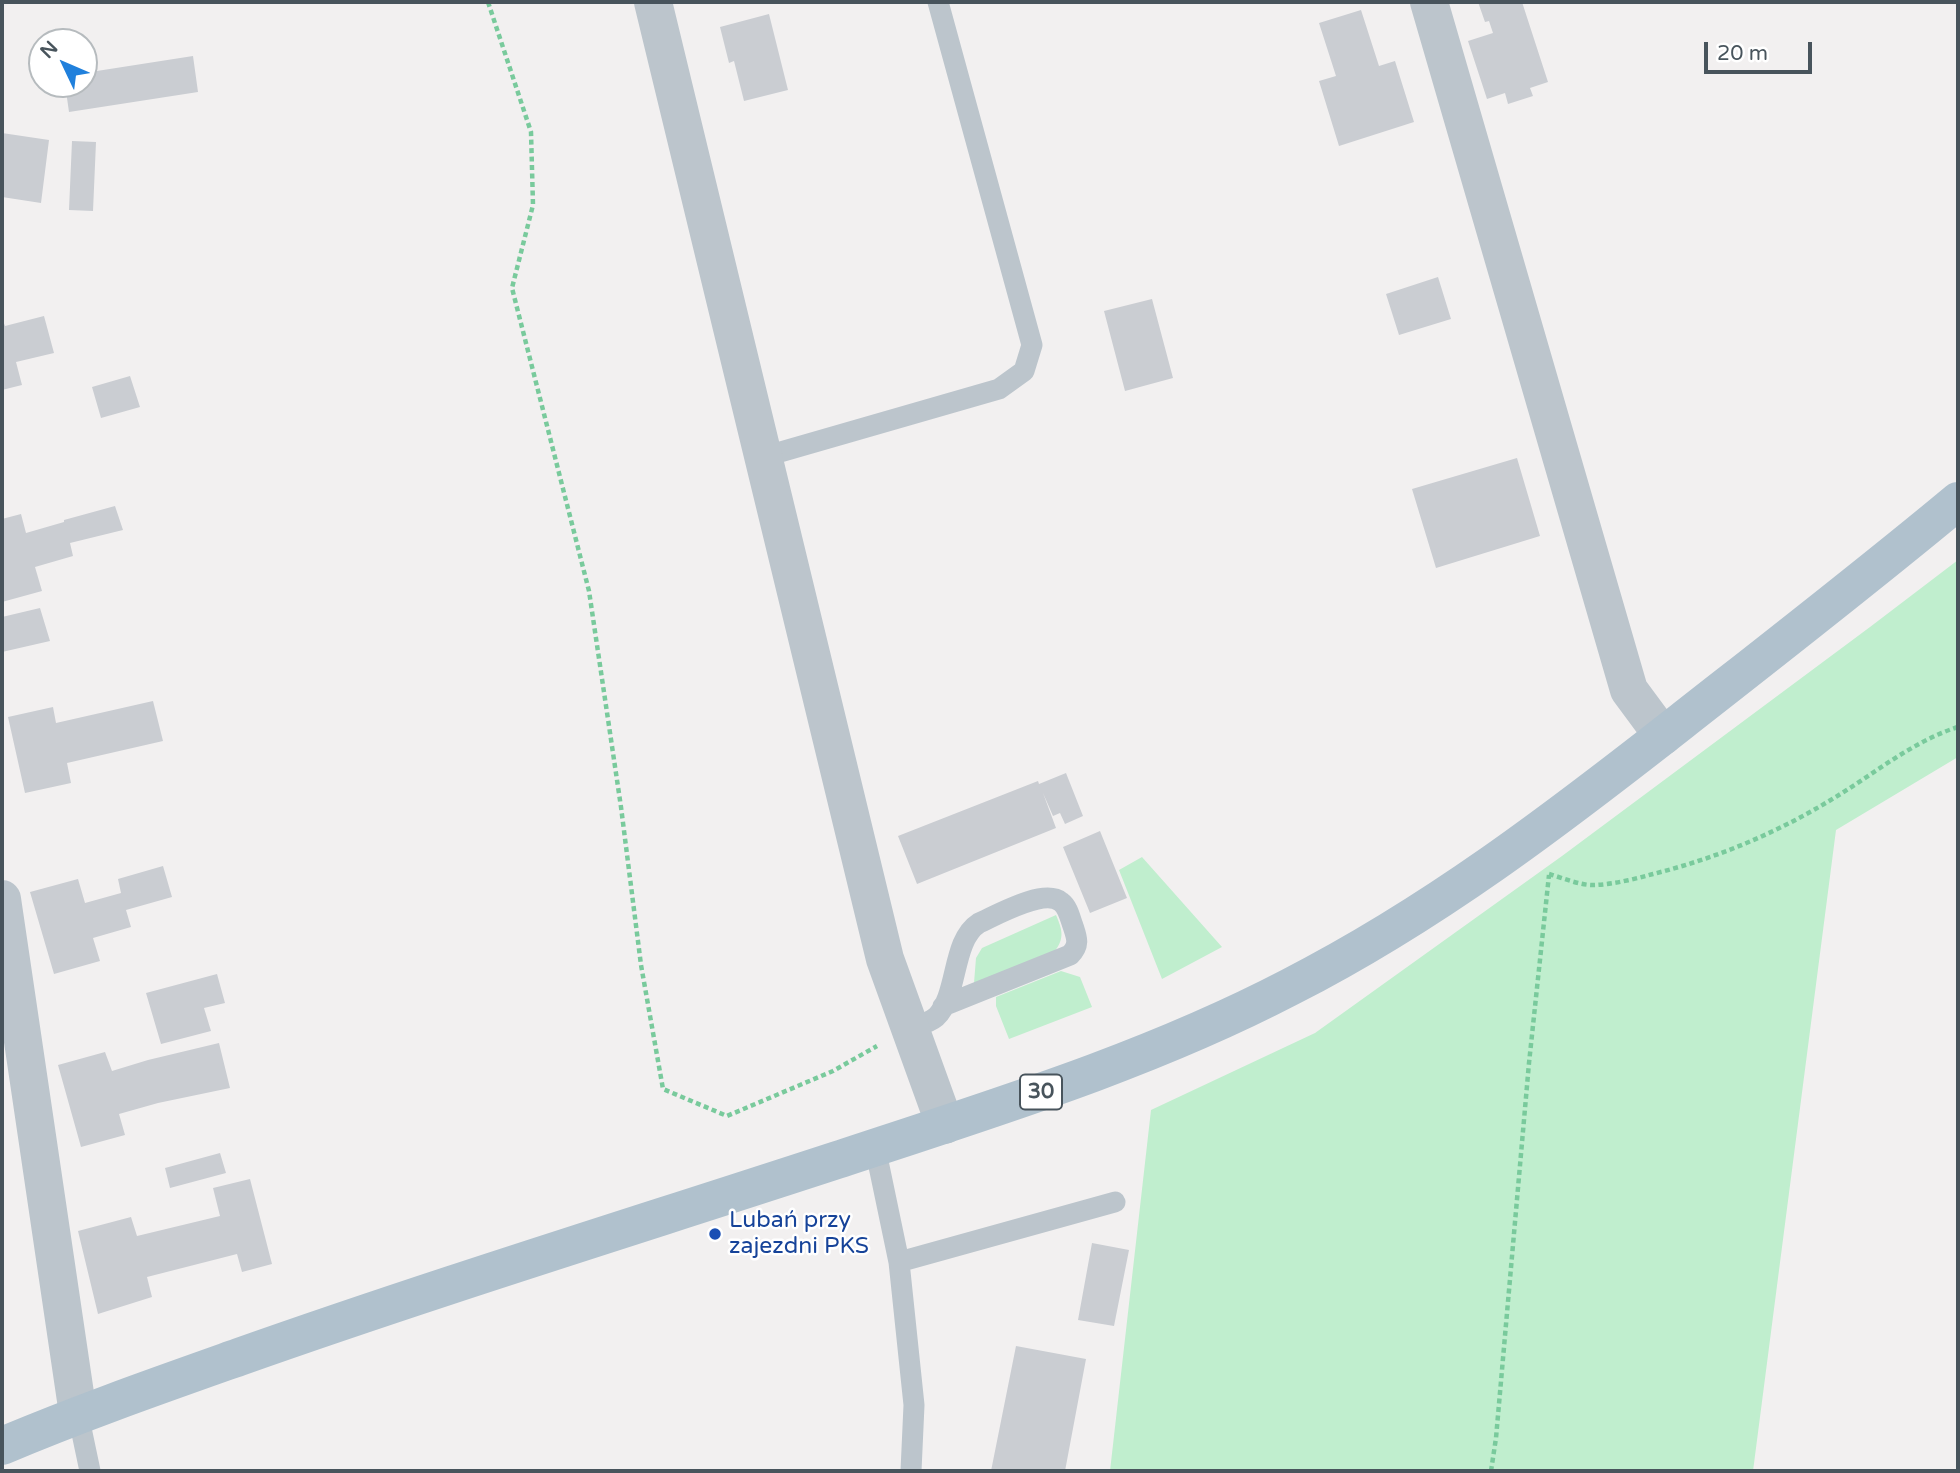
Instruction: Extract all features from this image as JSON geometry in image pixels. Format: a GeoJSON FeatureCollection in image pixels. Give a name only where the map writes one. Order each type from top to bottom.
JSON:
{"type":"FeatureCollection","features":[{"type":"Feature","properties":{"kind":"main road","name":"30"},"geometry":{"type":"LineString","coordinates":[[2,1446],[78,1414],[356,1316],[1059,1086],[1162,1047],[1280,992],[1436,903],[1524,843],[1958,501]]}},
{"type":"Feature","properties":{"kind":"street"},"geometry":{"type":"LineString","coordinates":[[653,2],[884,959],[945,1125]]}},
{"type":"Feature","properties":{"kind":"street"},"geometry":{"type":"LineString","coordinates":[[1429,2],[1629,690],[1663,736]]}},
{"type":"Feature","properties":{"kind":"street"},"geometry":{"type":"LineString","coordinates":[[2,899],[78,1414]]}},
{"type":"Feature","properties":{"kind":"lane"},"geometry":{"type":"LineString","coordinates":[[763,457],[999,389],[1024,371],[1032,345],[938,2]]}},
{"type":"Feature","properties":{"kind":"lane"},"geometry":{"type":"LineString","coordinates":[[910,1028],[933,1020],[943,1006],[964,943],[972,928],[1035,900],[1052,897],[1063,904],[1077,939],[1077,946],[1070,955],[943,1006]]}},
{"type":"Feature","properties":{"kind":"lane"},"geometry":{"type":"LineString","coordinates":[[875,1147],[900,1262],[914,1405],[911,1471]]}},
{"type":"Feature","properties":{"kind":"lane"},"geometry":{"type":"LineString","coordinates":[[900,1262],[1115,1202]]}},
{"type":"Feature","properties":{"kind":"lane"},"geometry":{"type":"LineString","coordinates":[[78,1414],[90,1471]]}},
{"type":"Feature","properties":{"kind":"path"},"geometry":{"type":"LineString","coordinates":[[488,2],[531,132],[533,205],[512,288],[589,592],[641,965],[663,1088],[727,1116],[833,1071],[910,1028]]}},
{"type":"Feature","properties":{"kind":"path"},"geometry":{"type":"LineString","coordinates":[[1524,843],[1549,875],[1594,885],[1692,864],[1776,830],[1834,799],[1908,751],[1958,727]]}},
{"type":"Feature","properties":{"kind":"path"},"geometry":{"type":"LineString","coordinates":[[1491,1471],[1549,875]]}},
{"type":"Feature","properties":{"kind":"green space"},"geometry":{"type":"Polygon","coordinates":[[[1958,560],[1958,757],[1836,830],[1753,1471],[1110,1471],[1151,1110],[1315,1033],[1562,856],[1958,560]]]}},
{"type":"Feature","properties":{"kind":"green space"},"geometry":{"type":"Polygon","coordinates":[[[1142,857],[1222,947],[1162,979],[1119,870],[1142,857]]]}},
{"type":"Feature","properties":{"kind":"green space"},"geometry":{"type":"Polygon","coordinates":[[[1056,915],[1062,933],[1055,951],[974,983],[976,958],[982,948],[1056,915]]]}},
{"type":"Feature","properties":{"kind":"green space"},"geometry":{"type":"Polygon","coordinates":[[[1061,971],[1080,977],[1092,1007],[1009,1039],[996,1006],[996,997],[1061,971]]]}},
{"type":"Feature","properties":{"kind":"building"},"geometry":{"type":"Polygon","coordinates":[[[1478,2],[1522,2],[1548,82],[1530,88],[1533,96],[1508,104],[1505,93],[1487,99],[1468,41],[1493,33],[1489,21],[1485,22],[1478,2]]]}},
{"type":"Feature","properties":{"kind":"building"},"geometry":{"type":"Polygon","coordinates":[[[1361,10],[1379,66],[1395,61],[1414,122],[1339,146],[1319,81],[1336,76],[1319,23],[1361,10]]]}},
{"type":"Feature","properties":{"kind":"building"},"geometry":{"type":"Polygon","coordinates":[[[769,14],[788,90],[744,101],[734,61],[729,63],[720,27],[769,14]]]}},
{"type":"Feature","properties":{"kind":"building"},"geometry":{"type":"Polygon","coordinates":[[[193,56],[198,92],[69,112],[67,98],[98,98],[98,71],[193,56]]]}},
{"type":"Feature","properties":{"kind":"building"},"geometry":{"type":"Polygon","coordinates":[[[2,133],[49,140],[41,203],[2,197],[2,133]]]}},
{"type":"Feature","properties":{"kind":"building"},"geometry":{"type":"Polygon","coordinates":[[[72,141],[96,142],[93,211],[69,210],[72,141]]]}},
{"type":"Feature","properties":{"kind":"building"},"geometry":{"type":"Polygon","coordinates":[[[1438,277],[1451,319],[1399,335],[1386,294],[1438,277]]]}},
{"type":"Feature","properties":{"kind":"building"},"geometry":{"type":"Polygon","coordinates":[[[1152,299],[1173,378],[1125,391],[1104,311],[1152,299]]]}},
{"type":"Feature","properties":{"kind":"building"},"geometry":{"type":"Polygon","coordinates":[[[44,316],[54,353],[16,362],[22,385],[2,390],[2,318],[5,326],[44,316]]]}},
{"type":"Feature","properties":{"kind":"building"},"geometry":{"type":"Polygon","coordinates":[[[130,376],[140,407],[101,418],[92,387],[130,376]]]}},
{"type":"Feature","properties":{"kind":"building"},"geometry":{"type":"Polygon","coordinates":[[[1517,458],[1540,536],[1436,568],[1412,489],[1517,458]]]}},
{"type":"Feature","properties":{"kind":"building"},"geometry":{"type":"Polygon","coordinates":[[[115,506],[123,530],[70,543],[73,556],[35,567],[42,591],[2,602],[2,519],[21,514],[26,533],[115,506]]]}},
{"type":"Feature","properties":{"kind":"building"},"geometry":{"type":"Polygon","coordinates":[[[40,608],[50,641],[2,652],[2,617],[40,608]]]}},
{"type":"Feature","properties":{"kind":"building"},"geometry":{"type":"Polygon","coordinates":[[[153,701],[163,741],[67,763],[71,783],[25,793],[8,717],[53,707],[56,723],[153,701]]]}},
{"type":"Feature","properties":{"kind":"building"},"geometry":{"type":"Polygon","coordinates":[[[1066,773],[1083,816],[1065,824],[1060,813],[1053,816],[1043,793],[1056,828],[917,884],[898,836],[1038,781],[1039,784],[1066,773]]]}},
{"type":"Feature","properties":{"kind":"building"},"geometry":{"type":"Polygon","coordinates":[[[1100,831],[1127,898],[1090,913],[1063,847],[1100,831]]]}},
{"type":"Feature","properties":{"kind":"building"},"geometry":{"type":"Polygon","coordinates":[[[163,866],[172,897],[126,910],[131,927],[93,938],[100,961],[54,974],[30,892],[78,879],[85,903],[121,893],[118,879],[163,866]]]}},
{"type":"Feature","properties":{"kind":"building"},"geometry":{"type":"Polygon","coordinates":[[[217,974],[225,1003],[204,1008],[211,1031],[161,1044],[146,993],[217,974]]]}},
{"type":"Feature","properties":{"kind":"building"},"geometry":{"type":"Polygon","coordinates":[[[219,1043],[230,1088],[119,1114],[125,1135],[81,1147],[58,1065],[105,1052],[112,1071],[219,1043]]]}},
{"type":"Feature","properties":{"kind":"building"},"geometry":{"type":"Polygon","coordinates":[[[220,1153],[226,1173],[170,1188],[165,1168],[220,1153]]]}},
{"type":"Feature","properties":{"kind":"building"},"geometry":{"type":"Polygon","coordinates":[[[250,1179],[272,1264],[242,1272],[237,1254],[147,1277],[152,1297],[98,1314],[78,1231],[131,1217],[137,1236],[220,1216],[213,1188],[250,1179]]]}},
{"type":"Feature","properties":{"kind":"building"},"geometry":{"type":"Polygon","coordinates":[[[1092,1243],[1129,1250],[1114,1326],[1078,1320],[1092,1243]]]}},
{"type":"Feature","properties":{"kind":"building"},"geometry":{"type":"Polygon","coordinates":[[[1016,1346],[1086,1359],[1065,1471],[991,1471],[1016,1346]]]}},
{"type":"Feature","properties":{"kind":"place","name":"Lubań przy zajezdni PKS"},"geometry":{"type":"Point","coordinates":[715,1234]}}]}
